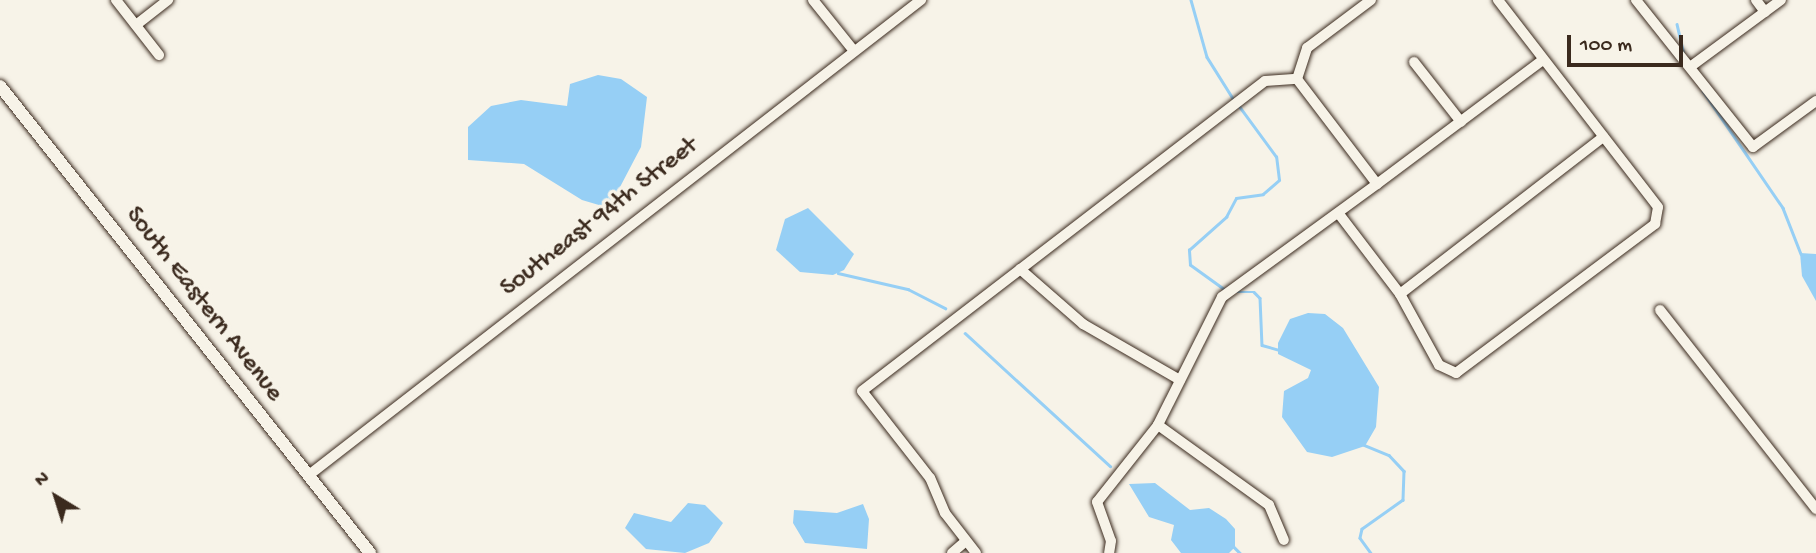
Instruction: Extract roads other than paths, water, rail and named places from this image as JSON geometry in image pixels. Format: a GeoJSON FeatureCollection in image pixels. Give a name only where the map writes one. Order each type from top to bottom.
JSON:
{"type":"FeatureCollection","features":[{"type":"Feature","properties":{"kind":"main road","name":"South Eastern Avenue"},"geometry":{"type":"LineString","coordinates":[[0,86],[370,553]]}},
{"type":"Feature","properties":{"kind":"street"},"geometry":{"type":"LineString","coordinates":[[116,0],[159,55]]}},
{"type":"Feature","properties":{"kind":"street"},"geometry":{"type":"LineString","coordinates":[[136,25],[168,0]]}},
{"type":"Feature","properties":{"kind":"street"},"geometry":{"type":"LineString","coordinates":[[813,0],[855,51]]}},
{"type":"Feature","properties":{"kind":"street","name":"Southeast 94th Street"},"geometry":{"type":"LineString","coordinates":[[309,475],[921,0]]}},
{"type":"Feature","properties":{"kind":"street"},"geometry":{"type":"LineString","coordinates":[[1297,79],[1307,48],[1371,0]]}},
{"type":"Feature","properties":{"kind":"street"},"geometry":{"type":"LineString","coordinates":[[1339,214],[1400,294],[1439,365],[1456,373],[1655,223],[1658,207],[1602,138],[1498,0]]}},
{"type":"Feature","properties":{"kind":"street"},"geometry":{"type":"LineString","coordinates":[[1636,0],[1753,148],[1816,101]]}},
{"type":"Feature","properties":{"kind":"street"},"geometry":{"type":"LineString","coordinates":[[1756,0],[1765,12]]}},
{"type":"Feature","properties":{"kind":"street"},"geometry":{"type":"LineString","coordinates":[[1690,67],[1781,0]]}},
{"type":"Feature","properties":{"kind":"street"},"geometry":{"type":"LineString","coordinates":[[1109,553],[1111,541],[1097,502],[1158,425],[1222,297],[1339,214],[1543,60]]}},
{"type":"Feature","properties":{"kind":"street"},"geometry":{"type":"LineString","coordinates":[[1414,62],[1461,122]]}},
{"type":"Feature","properties":{"kind":"street"},"geometry":{"type":"LineString","coordinates":[[1297,79],[1377,184]]}},
{"type":"Feature","properties":{"kind":"street"},"geometry":{"type":"LineString","coordinates":[[976,553],[946,513],[930,478],[862,391],[1265,80],[1297,79]]}},
{"type":"Feature","properties":{"kind":"street"},"geometry":{"type":"LineString","coordinates":[[1400,294],[1602,138]]}},
{"type":"Feature","properties":{"kind":"street"},"geometry":{"type":"LineString","coordinates":[[1020,269],[1083,324],[1180,380]]}},
{"type":"Feature","properties":{"kind":"street"},"geometry":{"type":"LineString","coordinates":[[1660,310],[1816,509]]}},
{"type":"Feature","properties":{"kind":"street"},"geometry":{"type":"LineString","coordinates":[[1158,425],[1269,505],[1284,540]]}},
{"type":"Feature","properties":{"kind":"street"},"geometry":{"type":"LineString","coordinates":[[952,553],[966,541]]}},
{"type":"Feature","properties":{"kind":"water"},"geometry":{"type":"Polygon","coordinates":[[[598,75],[621,79],[647,97],[641,147],[609,208],[582,200],[524,164],[468,160],[468,127],[491,106],[521,100],[567,106],[570,84],[598,75]]]}},
{"type":"Feature","properties":{"kind":"water"},"geometry":{"type":"Polygon","coordinates":[[[808,208],[854,254],[844,270],[833,275],[800,272],[776,250],[785,219],[808,208]]]}},
{"type":"Feature","properties":{"kind":"water"},"geometry":{"type":"Polygon","coordinates":[[[1800,253],[1816,254],[1816,301],[1802,276],[1800,253]]]}},
{"type":"Feature","properties":{"kind":"water"},"geometry":{"type":"Polygon","coordinates":[[[1308,313],[1325,314],[1343,328],[1379,387],[1376,427],[1365,446],[1332,457],[1307,452],[1282,417],[1284,391],[1308,378],[1311,370],[1278,354],[1278,343],[1290,319],[1308,313]]]}},
{"type":"Feature","properties":{"kind":"water"},"geometry":{"type":"Polygon","coordinates":[[[1155,483],[1190,510],[1209,508],[1226,519],[1235,529],[1235,547],[1229,553],[1181,553],[1171,540],[1174,525],[1149,517],[1129,484],[1155,483]]]}},
{"type":"Feature","properties":{"kind":"water"},"geometry":{"type":"Polygon","coordinates":[[[688,503],[705,505],[723,523],[709,543],[685,553],[646,549],[625,528],[634,513],[671,522],[688,503]]]}},
{"type":"Feature","properties":{"kind":"water"},"geometry":{"type":"Polygon","coordinates":[[[863,504],[869,519],[867,549],[805,543],[793,523],[794,510],[837,513],[863,504]]]}},
{"type":"Feature","properties":{"kind":"waterway"},"geometry":{"type":"LineString","coordinates":[[1191,0],[1207,57],[1234,100]]}},
{"type":"Feature","properties":{"kind":"waterway"},"geometry":{"type":"LineString","coordinates":[[1677,24],[1683,51]]}},
{"type":"Feature","properties":{"kind":"waterway"},"geometry":{"type":"LineString","coordinates":[[1703,91],[1783,208],[1801,254]]}},
{"type":"Feature","properties":{"kind":"waterway"},"geometry":{"type":"LineString","coordinates":[[1226,291],[1190,265],[1189,250],[1226,217],[1236,198],[1263,194],[1279,180],[1276,157],[1238,105]]}},
{"type":"Feature","properties":{"kind":"waterway"},"geometry":{"type":"LineString","coordinates":[[838,273],[908,289],[945,308]]}},
{"type":"Feature","properties":{"kind":"waterway"},"geometry":{"type":"LineString","coordinates":[[1236,292],[1254,292],[1260,298],[1262,345],[1279,350]]}},
{"type":"Feature","properties":{"kind":"waterway"},"geometry":{"type":"LineString","coordinates":[[965,333],[1110,466]]}},
{"type":"Feature","properties":{"kind":"waterway"},"geometry":{"type":"LineString","coordinates":[[1364,445],[1389,455],[1404,471],[1403,500],[1362,529],[1360,538],[1371,553]]}},
{"type":"Feature","properties":{"kind":"waterway"},"geometry":{"type":"LineString","coordinates":[[1233,546],[1240,553]]}}]}
